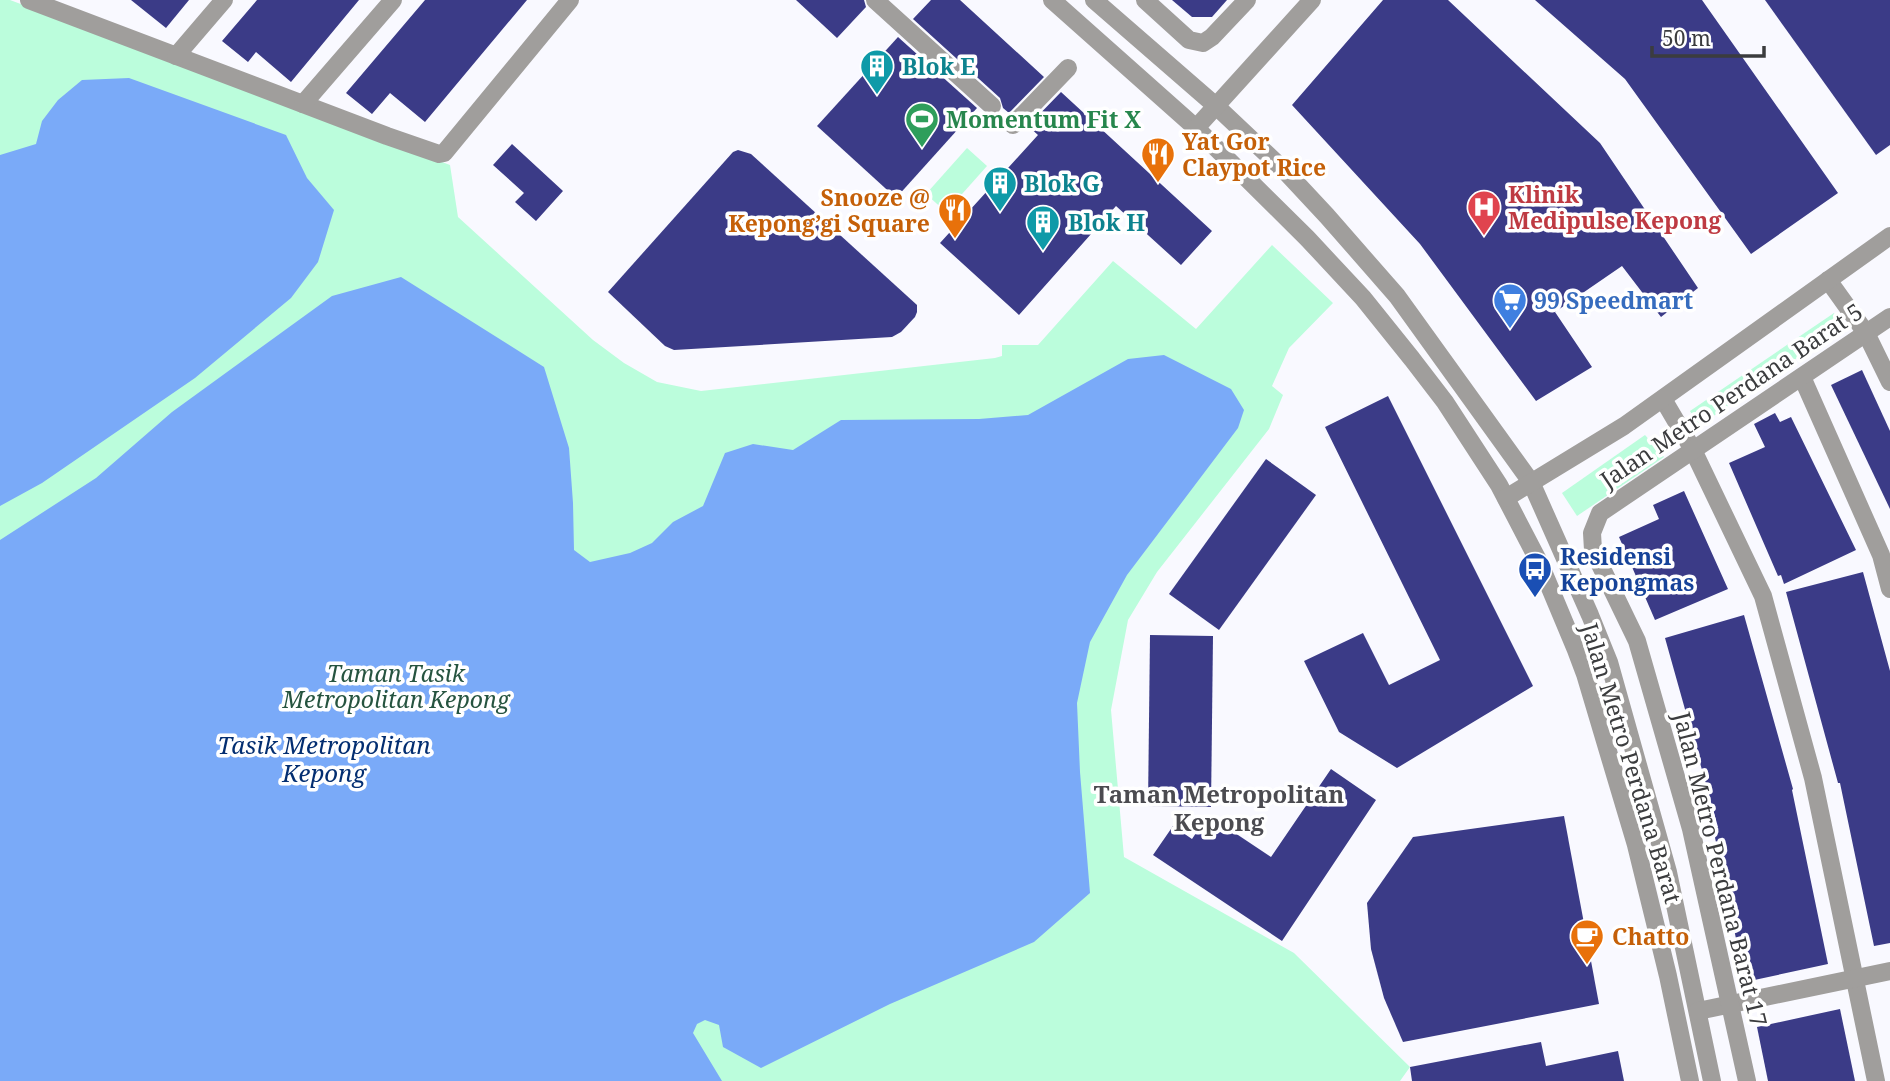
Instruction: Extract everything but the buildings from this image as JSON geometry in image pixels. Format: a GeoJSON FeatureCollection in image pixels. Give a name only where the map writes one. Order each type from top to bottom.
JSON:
{"type":"FeatureCollection","features":[{"type":"Feature","properties":{"kind":"street"},"geometry":{"type":"LineString","coordinates":[[29,0],[51,4],[176,56],[439,154],[444,153],[570,0]]}},
{"type":"Feature","properties":{"kind":"street"},"geometry":{"type":"LineString","coordinates":[[176,56],[224,0]]}},
{"type":"Feature","properties":{"kind":"street"},"geometry":{"type":"LineString","coordinates":[[303,104],[393,0]]}},
{"type":"Feature","properties":{"kind":"street"},"geometry":{"type":"LineString","coordinates":[[875,0],[992,106]]}},
{"type":"Feature","properties":{"kind":"street","name":"Jalan Metro Perdana Barat"},"geometry":{"type":"LineString","coordinates":[[1052,0],[1196,128],[1363,298],[1445,402],[1506,498],[1540,564],[1585,674],[1636,845],[1690,1081]]}},
{"type":"Feature","properties":{"kind":"street","name":"Jalan Metro Perdana Barat"},"geometry":{"type":"LineString","coordinates":[[1094,0],[1216,106],[1286,172],[1397,296],[1531,482],[1609,662],[1668,872],[1712,1081]]}},
{"type":"Feature","properties":{"kind":"street"},"geometry":{"type":"LineString","coordinates":[[1145,0],[1189,40],[1203,43],[1247,0]]}},
{"type":"Feature","properties":{"kind":"street"},"geometry":{"type":"LineString","coordinates":[[1196,128],[1312,0]]}},
{"type":"Feature","properties":{"kind":"street"},"geometry":{"type":"LineString","coordinates":[[1013,125],[1068,68]]}},
{"type":"Feature","properties":{"kind":"street"},"geometry":{"type":"LineString","coordinates":[[1506,498],[1624,426],[1890,236]]}},
{"type":"Feature","properties":{"kind":"street"},"geometry":{"type":"LineString","coordinates":[[1828,280],[1866,333],[1890,382]]}},
{"type":"Feature","properties":{"kind":"street","name":"Jalan Metro Perdana Barat 5"},"geometry":{"type":"LineString","coordinates":[[1600,513],[1890,317]]}},
{"type":"Feature","properties":{"kind":"street"},"geometry":{"type":"LineString","coordinates":[[1802,377],[1881,555],[1890,589]]}},
{"type":"Feature","properties":{"kind":"street"},"geometry":{"type":"LineString","coordinates":[[1663,399],[1693,450],[1763,596],[1813,778],[1876,1081]]}},
{"type":"Feature","properties":{"kind":"street","name":"Jalan Metro Perdana Barat 17"},"geometry":{"type":"LineString","coordinates":[[1600,513],[1592,533],[1593,550],[1636,641],[1691,829],[1747,1081]]}},
{"type":"Feature","properties":{"kind":"street"},"geometry":{"type":"LineString","coordinates":[[1698,1011],[1890,971]]}},
{"type":"Feature","properties":{"kind":"green space","name":"Tasik Metropolitan Kepong"},"geometry":{"type":"Polygon","coordinates":[[[0,0],[10,0],[450,165],[458,217],[593,340],[624,363],[657,382],[701,391],[995,358],[1002,356],[1002,345],[1038,345],[1113,261],[1196,329],[1272,245],[1333,303],[1289,348],[1272,386],[1283,395],[1269,429],[1157,572],[1128,620],[1111,710],[1124,857],[1294,953],[1410,1067],[1400,1081],[0,1081],[0,0]]]}},
{"type":"Feature","properties":{"kind":"green space"},"geometry":{"type":"Polygon","coordinates":[[[967,148],[987,166],[946,212],[926,194],[967,148]]]}},
{"type":"Feature","properties":{"kind":"green space"},"geometry":{"type":"Polygon","coordinates":[[[1834,313],[1843,326],[1699,426],[1690,411],[1834,313]]]}},
{"type":"Feature","properties":{"kind":"green space"},"geometry":{"type":"Polygon","coordinates":[[[1645,435],[1664,457],[1577,516],[1562,493],[1645,435]]]}},
{"type":"Feature","properties":{"kind":"water"},"geometry":{"type":"Polygon","coordinates":[[[129,78],[286,135],[307,178],[334,210],[318,262],[291,298],[195,378],[42,483],[0,506],[0,155],[36,144],[42,121],[58,100],[82,80],[129,78]]]}},
{"type":"Feature","properties":{"kind":"water","name":"Tasik Metropolitan Kepong"},"geometry":{"type":"Polygon","coordinates":[[[401,277],[544,367],[569,448],[574,550],[590,562],[630,553],[652,543],[673,522],[703,506],[725,453],[753,444],[793,450],[841,420],[979,419],[1028,415],[1128,359],[1164,355],[1231,389],[1244,410],[1238,428],[1127,575],[1090,642],[1077,703],[1090,893],[1034,942],[890,1004],[761,1068],[723,1047],[719,1025],[705,1020],[697,1024],[693,1033],[722,1081],[0,1081],[0,540],[96,478],[172,412],[332,296],[401,277]]]}},
{"type":"Feature","properties":{"kind":"place","name":"Blok E"},"geometry":{"type":"Point","coordinates":[877,96]}},
{"type":"Feature","properties":{"kind":"place","name":"Momentum Fit X"},"geometry":{"type":"Point","coordinates":[922,149]}},
{"type":"Feature","properties":{"kind":"place","name":"Yat Gor Claypot Rice"},"geometry":{"type":"Point","coordinates":[1158,184]}},
{"type":"Feature","properties":{"kind":"place","name":"Blok G"},"geometry":{"type":"Point","coordinates":[1000,213]}},
{"type":"Feature","properties":{"kind":"place","name":"Klinik Medipulse Kepong"},"geometry":{"type":"Point","coordinates":[1484,237]}},
{"type":"Feature","properties":{"kind":"place","name":"Snooze @ Kepong’gi Square"},"geometry":{"type":"Point","coordinates":[955,240]}},
{"type":"Feature","properties":{"kind":"place","name":"Blok H"},"geometry":{"type":"Point","coordinates":[1043,252]}},
{"type":"Feature","properties":{"kind":"place","name":"99 Speedmart"},"geometry":{"type":"Point","coordinates":[1510,330]}},
{"type":"Feature","properties":{"kind":"place","name":"Residensi Kepongmas"},"geometry":{"type":"Point","coordinates":[1535,599]}},
{"type":"Feature","properties":{"kind":"place","name":"Chatto"},"geometry":{"type":"Point","coordinates":[1587,966]}},
{"type":"Feature","properties":{"kind":"district","name":"Taman Metropolitan Kepong"},"geometry":{"type":"Point","coordinates":[1219,807]}},
{"type":"Feature","properties":{"kind":"park label","name":"Taman Tasik Metropolitan Kepong"},"geometry":{"type":"Point","coordinates":[396,686]}}]}
